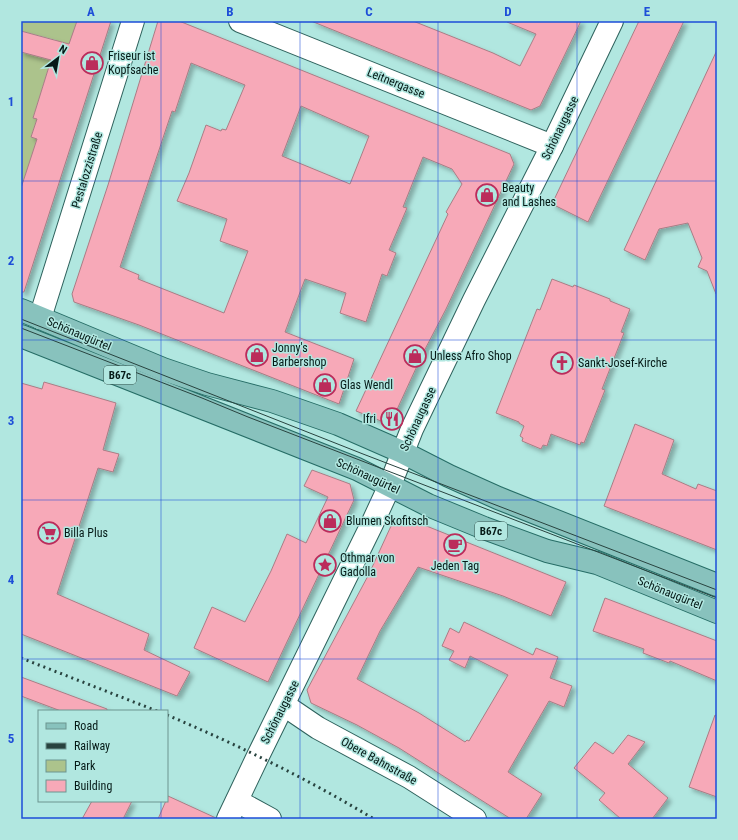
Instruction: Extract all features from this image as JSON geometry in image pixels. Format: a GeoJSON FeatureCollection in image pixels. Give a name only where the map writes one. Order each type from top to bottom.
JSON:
{"type":"FeatureCollection","features":[{"type":"Feature","properties":{"kind":"main road","name":"Schönaugürtel"},"geometry":{"type":"LineString","coordinates":[[30,314],[163,369],[207,384],[272,401],[338,424],[402,452],[449,476],[498,498],[717,585]]}},
{"type":"Feature","properties":{"kind":"main road","name":"Schönaugürtel"},"geometry":{"type":"LineString","coordinates":[[21,336],[349,466],[428,505],[484,528],[547,551],[597,563],[717,612]]}},
{"type":"Feature","properties":{"kind":"street","name":"Pestalozzistraße"},"geometry":{"type":"LineString","coordinates":[[30,314],[133,21]]}},
{"type":"Feature","properties":{"kind":"street","name":"Leitnergasse"},"geometry":{"type":"LineString","coordinates":[[240,21],[552,146]]}},
{"type":"Feature","properties":{"kind":"street","name":"Schönaugasse"},"geometry":{"type":"LineString","coordinates":[[232,810],[372,524],[390,485],[402,452],[474,300],[552,146],[612,21]]}},
{"type":"Feature","properties":{"kind":"street","name":"Obere Bahnstraße"},"geometry":{"type":"LineString","coordinates":[[284,705],[318,728],[409,777],[475,819]]}},
{"type":"Feature","properties":{"kind":"street"},"geometry":{"type":"LineString","coordinates":[[232,810],[270,819]]}},
{"type":"Feature","properties":{"kind":"green space"},"geometry":{"type":"Polygon","coordinates":[[[21,21],[77,21],[66,55],[56,40],[21,31],[21,21]]]}},
{"type":"Feature","properties":{"kind":"green space"},"geometry":{"type":"Polygon","coordinates":[[[21,52],[51,60],[33,118],[37,119],[31,137],[37,139],[21,188],[21,52]]]}},
{"type":"Feature","properties":{"kind":"building"},"geometry":{"type":"Polygon","coordinates":[[[77,21],[111,21],[24,292],[21,292],[21,188],[37,139],[31,137],[37,119],[33,118],[51,60],[21,52],[21,31],[69,44],[77,21]]]}},
{"type":"Feature","properties":{"kind":"building"},"geometry":{"type":"Polygon","coordinates":[[[158,21],[179,21],[510,154],[514,164],[394,416],[391,421],[386,423],[356,411],[448,214],[446,212],[462,184],[452,169],[423,157],[403,207],[407,208],[389,250],[396,253],[387,276],[382,274],[366,322],[340,313],[346,293],[305,279],[285,332],[354,359],[339,404],[139,325],[74,302],[72,294],[108,185],[158,21]],[[191,63],[175,112],[172,111],[120,267],[139,275],[138,279],[224,313],[248,251],[220,241],[227,219],[177,201],[189,173],[206,125],[221,131],[222,129],[226,130],[245,85],[191,63]],[[301,106],[282,156],[350,184],[369,136],[301,106]]]}},
{"type":"Feature","properties":{"kind":"building"},"geometry":{"type":"Polygon","coordinates":[[[311,21],[413,21],[493,53],[520,66],[536,34],[507,21],[581,21],[540,106],[531,110],[311,21]]]}},
{"type":"Feature","properties":{"kind":"building"},"geometry":{"type":"Polygon","coordinates":[[[639,21],[684,21],[588,222],[552,204],[639,21]]]}},
{"type":"Feature","properties":{"kind":"building"},"geometry":{"type":"Polygon","coordinates":[[[717,50],[716,294],[707,271],[698,267],[702,258],[688,223],[659,229],[645,260],[624,250],[717,50]]]}},
{"type":"Feature","properties":{"kind":"building","name":"Sankt-Josef-Kirche"},"geometry":{"type":"Polygon","coordinates":[[[552,279],[573,287],[574,285],[610,299],[610,301],[630,309],[621,332],[624,333],[602,389],[605,390],[584,443],[581,442],[580,445],[551,434],[547,446],[543,445],[541,449],[522,441],[523,438],[520,436],[524,426],[519,422],[496,413],[537,309],[540,310],[552,279]]]}},
{"type":"Feature","properties":{"kind":"building","name":"Billa Plus"},"geometry":{"type":"Polygon","coordinates":[[[44,382],[116,403],[103,450],[119,454],[113,472],[98,468],[57,594],[149,634],[144,650],[190,672],[177,696],[21,634],[21,383],[42,389],[44,382]]]}},
{"type":"Feature","properties":{"kind":"building"},"geometry":{"type":"Polygon","coordinates":[[[635,424],[674,440],[662,474],[696,489],[698,484],[717,491],[717,550],[604,506],[635,424]]]}},
{"type":"Feature","properties":{"kind":"building"},"geometry":{"type":"Polygon","coordinates":[[[312,470],[350,484],[354,500],[268,682],[194,648],[212,607],[245,622],[271,571],[287,534],[306,543],[328,497],[304,486],[312,470]]]}},
{"type":"Feature","properties":{"kind":"building"},"geometry":{"type":"Polygon","coordinates":[[[409,519],[566,582],[551,616],[503,596],[418,567],[380,631],[357,679],[419,713],[465,742],[467,740],[469,741],[508,675],[470,656],[465,668],[449,660],[454,651],[442,646],[450,628],[459,633],[464,622],[533,655],[536,648],[558,657],[550,678],[572,686],[564,707],[549,701],[508,772],[542,794],[526,819],[511,819],[399,748],[357,725],[311,703],[307,690],[369,574],[391,526],[409,519]]]}},
{"type":"Feature","properties":{"kind":"building"},"geometry":{"type":"Polygon","coordinates":[[[605,598],[717,641],[717,681],[670,661],[669,663],[643,653],[644,649],[593,631],[605,598]]]}},
{"type":"Feature","properties":{"kind":"building"},"geometry":{"type":"Polygon","coordinates":[[[21,677],[107,710],[58,710],[21,696],[21,677]]]}},
{"type":"Feature","properties":{"kind":"building"},"geometry":{"type":"Polygon","coordinates":[[[715,715],[717,716],[717,797],[689,787],[715,715]]]}},
{"type":"Feature","properties":{"kind":"building"},"geometry":{"type":"Polygon","coordinates":[[[628,735],[645,742],[628,764],[668,798],[652,819],[621,819],[599,800],[605,793],[574,768],[595,742],[613,754],[628,735]]]}},
{"type":"Feature","properties":{"kind":"building"},"geometry":{"type":"Polygon","coordinates":[[[168,796],[216,818],[216,819],[158,819],[165,802],[168,802],[168,796]]]}},
{"type":"Feature","properties":{"kind":"building"},"geometry":{"type":"Polygon","coordinates":[[[91,802],[132,802],[123,819],[82,819],[91,802]]]}},
{"type":"Feature","properties":{"kind":"tram line"},"geometry":{"type":"LineString","coordinates":[[21,319],[363,454],[717,590]]}},
{"type":"Feature","properties":{"kind":"tram line"},"geometry":{"type":"LineString","coordinates":[[21,328],[717,598]]}},
{"type":"Feature","properties":{"kind":"railway"},"geometry":{"type":"LineString","coordinates":[[21,658],[154,710]]}},
{"type":"Feature","properties":{"kind":"railway"},"geometry":{"type":"LineString","coordinates":[[168,715],[272,763],[324,790],[374,819]]}},
{"type":"Feature","properties":{"kind":"place","name":"Friseur ist Kopfsache"},"geometry":{"type":"Point","coordinates":[92,63]}},
{"type":"Feature","properties":{"kind":"place","name":"Beauty and Lashes"},"geometry":{"type":"Point","coordinates":[487,195]}},
{"type":"Feature","properties":{"kind":"place","name":"Jonny's Barbershop"},"geometry":{"type":"Point","coordinates":[257,355]}},
{"type":"Feature","properties":{"kind":"place","name":"Unless Afro Shop"},"geometry":{"type":"Point","coordinates":[415,356]}},
{"type":"Feature","properties":{"kind":"place","name":"Sankt-Josef-Kirche"},"geometry":{"type":"Point","coordinates":[562,363]}},
{"type":"Feature","properties":{"kind":"place","name":"Glas Wendl"},"geometry":{"type":"Point","coordinates":[325,385]}},
{"type":"Feature","properties":{"kind":"place","name":"Ifri"},"geometry":{"type":"Point","coordinates":[392,419]}},
{"type":"Feature","properties":{"kind":"place","name":"Blumen Skofitsch"},"geometry":{"type":"Point","coordinates":[330,521]}},
{"type":"Feature","properties":{"kind":"place","name":"Billa Plus"},"geometry":{"type":"Point","coordinates":[49,533]}},
{"type":"Feature","properties":{"kind":"place","name":"Jeden Tag"},"geometry":{"type":"Point","coordinates":[455,545]}},
{"type":"Feature","properties":{"kind":"place","name":"Othmar von Gadolla"},"geometry":{"type":"Point","coordinates":[325,565]}}]}
